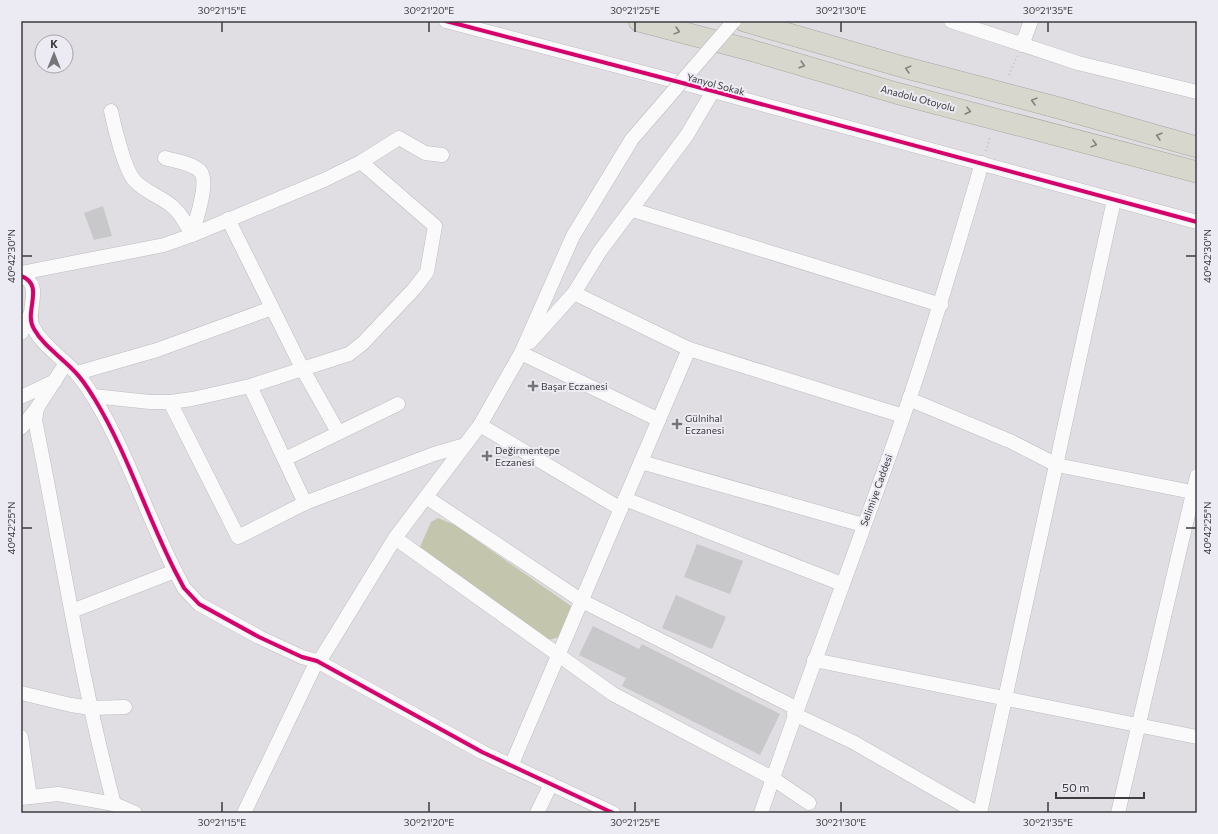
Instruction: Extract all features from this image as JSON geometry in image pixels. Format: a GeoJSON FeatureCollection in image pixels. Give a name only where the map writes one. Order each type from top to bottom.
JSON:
{"type":"FeatureCollection","features":[{"type":"Feature","properties":{"kind":"highway","name":"Anadolu Otoyolu"},"geometry":{"type":"LineString","coordinates":[[639,21],[750,50],[896,93],[1197,172]]}},
{"type":"Feature","properties":{"kind":"highway"},"geometry":{"type":"LineString","coordinates":[[744,21],[903,67],[1059,108],[1197,147]]}},
{"type":"Feature","properties":{"kind":"street","name":"Yanyol Sokak"},"geometry":{"type":"LineString","coordinates":[[446,21],[713,91],[1197,222]]}},
{"type":"Feature","properties":{"kind":"street"},"geometry":{"type":"LineString","coordinates":[[244,813],[318,662],[395,538],[480,425],[521,353],[573,236],[632,139],[734,21]]}},
{"type":"Feature","properties":{"kind":"street"},"geometry":{"type":"LineString","coordinates":[[950,21],[1022,46],[1078,63],[1197,92]]}},
{"type":"Feature","properties":{"kind":"street"},"geometry":{"type":"LineString","coordinates":[[1022,46],[1031,21]]}},
{"type":"Feature","properties":{"kind":"street"},"geometry":{"type":"LineString","coordinates":[[521,353],[574,293],[600,251],[633,210],[687,135],[713,91]]}},
{"type":"Feature","properties":{"kind":"street"},"geometry":{"type":"LineString","coordinates":[[111,111],[114,126],[129,172],[134,180],[173,206],[183,218],[192,235]]}},
{"type":"Feature","properties":{"kind":"street"},"geometry":{"type":"LineString","coordinates":[[21,273],[164,245],[192,235],[324,180],[361,162],[399,138],[425,153],[442,156]]}},
{"type":"Feature","properties":{"kind":"street"},"geometry":{"type":"LineString","coordinates":[[165,158],[190,165],[200,171],[204,178],[201,201],[192,235]]}},
{"type":"Feature","properties":{"kind":"street"},"geometry":{"type":"LineString","coordinates":[[93,396],[170,402],[250,386],[349,354],[363,343],[414,290],[427,272],[435,226],[361,162]]}},
{"type":"Feature","properties":{"kind":"street","name":"Selimiye Caddesi"},"geometry":{"type":"LineString","coordinates":[[761,813],[795,711],[909,399],[941,304],[982,164]]}},
{"type":"Feature","properties":{"kind":"street"},"geometry":{"type":"LineString","coordinates":[[426,497],[582,601],[854,742],[979,813],[1058,465],[1114,200]]}},
{"type":"Feature","properties":{"kind":"street"},"geometry":{"type":"LineString","coordinates":[[633,210],[941,304]]}},
{"type":"Feature","properties":{"kind":"street"},"geometry":{"type":"LineString","coordinates":[[228,219],[302,368],[338,432]]}},
{"type":"Feature","properties":{"kind":"street"},"geometry":{"type":"LineString","coordinates":[[21,276],[28,279],[33,285],[33,298],[30,315],[21,333]]}},
{"type":"Feature","properties":{"kind":"street"},"geometry":{"type":"LineString","coordinates":[[574,293],[689,349],[903,416]]}},
{"type":"Feature","properties":{"kind":"street"},"geometry":{"type":"LineString","coordinates":[[77,373],[157,350],[272,308]]}},
{"type":"Feature","properties":{"kind":"street"},"geometry":{"type":"LineString","coordinates":[[30,315],[33,328],[77,373],[93,396],[107,420],[175,571],[184,588],[200,604],[259,637],[302,657],[318,662],[482,752],[613,813]]}},
{"type":"Feature","properties":{"kind":"street"},"geometry":{"type":"LineString","coordinates":[[511,766],[689,349]]}},
{"type":"Feature","properties":{"kind":"street"},"geometry":{"type":"LineString","coordinates":[[521,353],[659,420]]}},
{"type":"Feature","properties":{"kind":"street"},"geometry":{"type":"LineString","coordinates":[[21,428],[37,408],[66,363]]}},
{"type":"Feature","properties":{"kind":"street"},"geometry":{"type":"LineString","coordinates":[[21,397],[55,381]]}},
{"type":"Feature","properties":{"kind":"street"},"geometry":{"type":"LineString","coordinates":[[250,386],[306,503]]}},
{"type":"Feature","properties":{"kind":"street"},"geometry":{"type":"LineString","coordinates":[[909,399],[1012,442],[1058,465],[1195,492]]}},
{"type":"Feature","properties":{"kind":"street"},"geometry":{"type":"LineString","coordinates":[[170,402],[238,537],[306,503],[434,454],[465,445]]}},
{"type":"Feature","properties":{"kind":"street"},"geometry":{"type":"LineString","coordinates":[[285,460],[338,432],[398,404]]}},
{"type":"Feature","properties":{"kind":"street"},"geometry":{"type":"LineString","coordinates":[[37,408],[35,420],[90,708],[114,804]]}},
{"type":"Feature","properties":{"kind":"street"},"geometry":{"type":"LineString","coordinates":[[480,425],[623,504],[842,584]]}},
{"type":"Feature","properties":{"kind":"street"},"geometry":{"type":"LineString","coordinates":[[641,462],[863,525]]}},
{"type":"Feature","properties":{"kind":"street"},"geometry":{"type":"LineString","coordinates":[[1118,813],[1195,492],[1197,476]]}},
{"type":"Feature","properties":{"kind":"street"},"geometry":{"type":"LineString","coordinates":[[395,538],[613,694],[772,778],[809,802]]}},
{"type":"Feature","properties":{"kind":"street"},"geometry":{"type":"LineString","coordinates":[[72,611],[175,571]]}},
{"type":"Feature","properties":{"kind":"street"},"geometry":{"type":"LineString","coordinates":[[814,660],[1197,737]]}},
{"type":"Feature","properties":{"kind":"street"},"geometry":{"type":"LineString","coordinates":[[21,693],[90,708],[125,707]]}},
{"type":"Feature","properties":{"kind":"street"},"geometry":{"type":"LineString","coordinates":[[21,737],[26,797],[58,794],[114,804],[135,813]]}},
{"type":"Feature","properties":{"kind":"street"},"geometry":{"type":"LineString","coordinates":[[536,813],[551,784]]}},
{"type":"Feature","properties":{"kind":"path"},"geometry":{"type":"LineString","coordinates":[[1009,75],[1022,46]]}},
{"type":"Feature","properties":{"kind":"green space"},"geometry":{"type":"Polygon","coordinates":[[[438,518],[455,525],[571,606],[559,637],[548,640],[420,547],[431,522],[438,518]]]}},
{"type":"Feature","properties":{"kind":"building"},"geometry":{"type":"Polygon","coordinates":[[[103,206],[112,236],[94,240],[84,213],[103,206]]]}},
{"type":"Feature","properties":{"kind":"building"},"geometry":{"type":"Polygon","coordinates":[[[697,544],[743,561],[730,594],[684,577],[697,544]]]}},
{"type":"Feature","properties":{"kind":"building"},"geometry":{"type":"Polygon","coordinates":[[[676,595],[726,617],[712,649],[662,628],[676,595]]]}},
{"type":"Feature","properties":{"kind":"building"},"geometry":{"type":"Polygon","coordinates":[[[593,626],[639,649],[642,644],[780,714],[760,755],[622,686],[626,678],[579,655],[593,626]]]}},
{"type":"Feature","properties":{"kind":"cycle path"},"geometry":{"type":"LineString","coordinates":[[446,21],[713,91],[1197,222]]}},
{"type":"Feature","properties":{"kind":"cycle path"},"geometry":{"type":"LineString","coordinates":[[21,276],[28,280],[32,286],[33,300],[31,322],[34,329],[48,347],[79,376],[94,398],[126,461],[175,571],[184,588],[199,604],[259,637],[302,657],[317,661],[482,752],[613,813]]}},
{"type":"Feature","properties":{"kind":"place","name":"Başar Eczanesi"},"geometry":{"type":"Point","coordinates":[533,386]}},
{"type":"Feature","properties":{"kind":"place","name":"Gülnihal Eczanesi"},"geometry":{"type":"Point","coordinates":[677,424]}},
{"type":"Feature","properties":{"kind":"place","name":"Değirmentepe Eczanesi"},"geometry":{"type":"Point","coordinates":[487,456]}}]}
